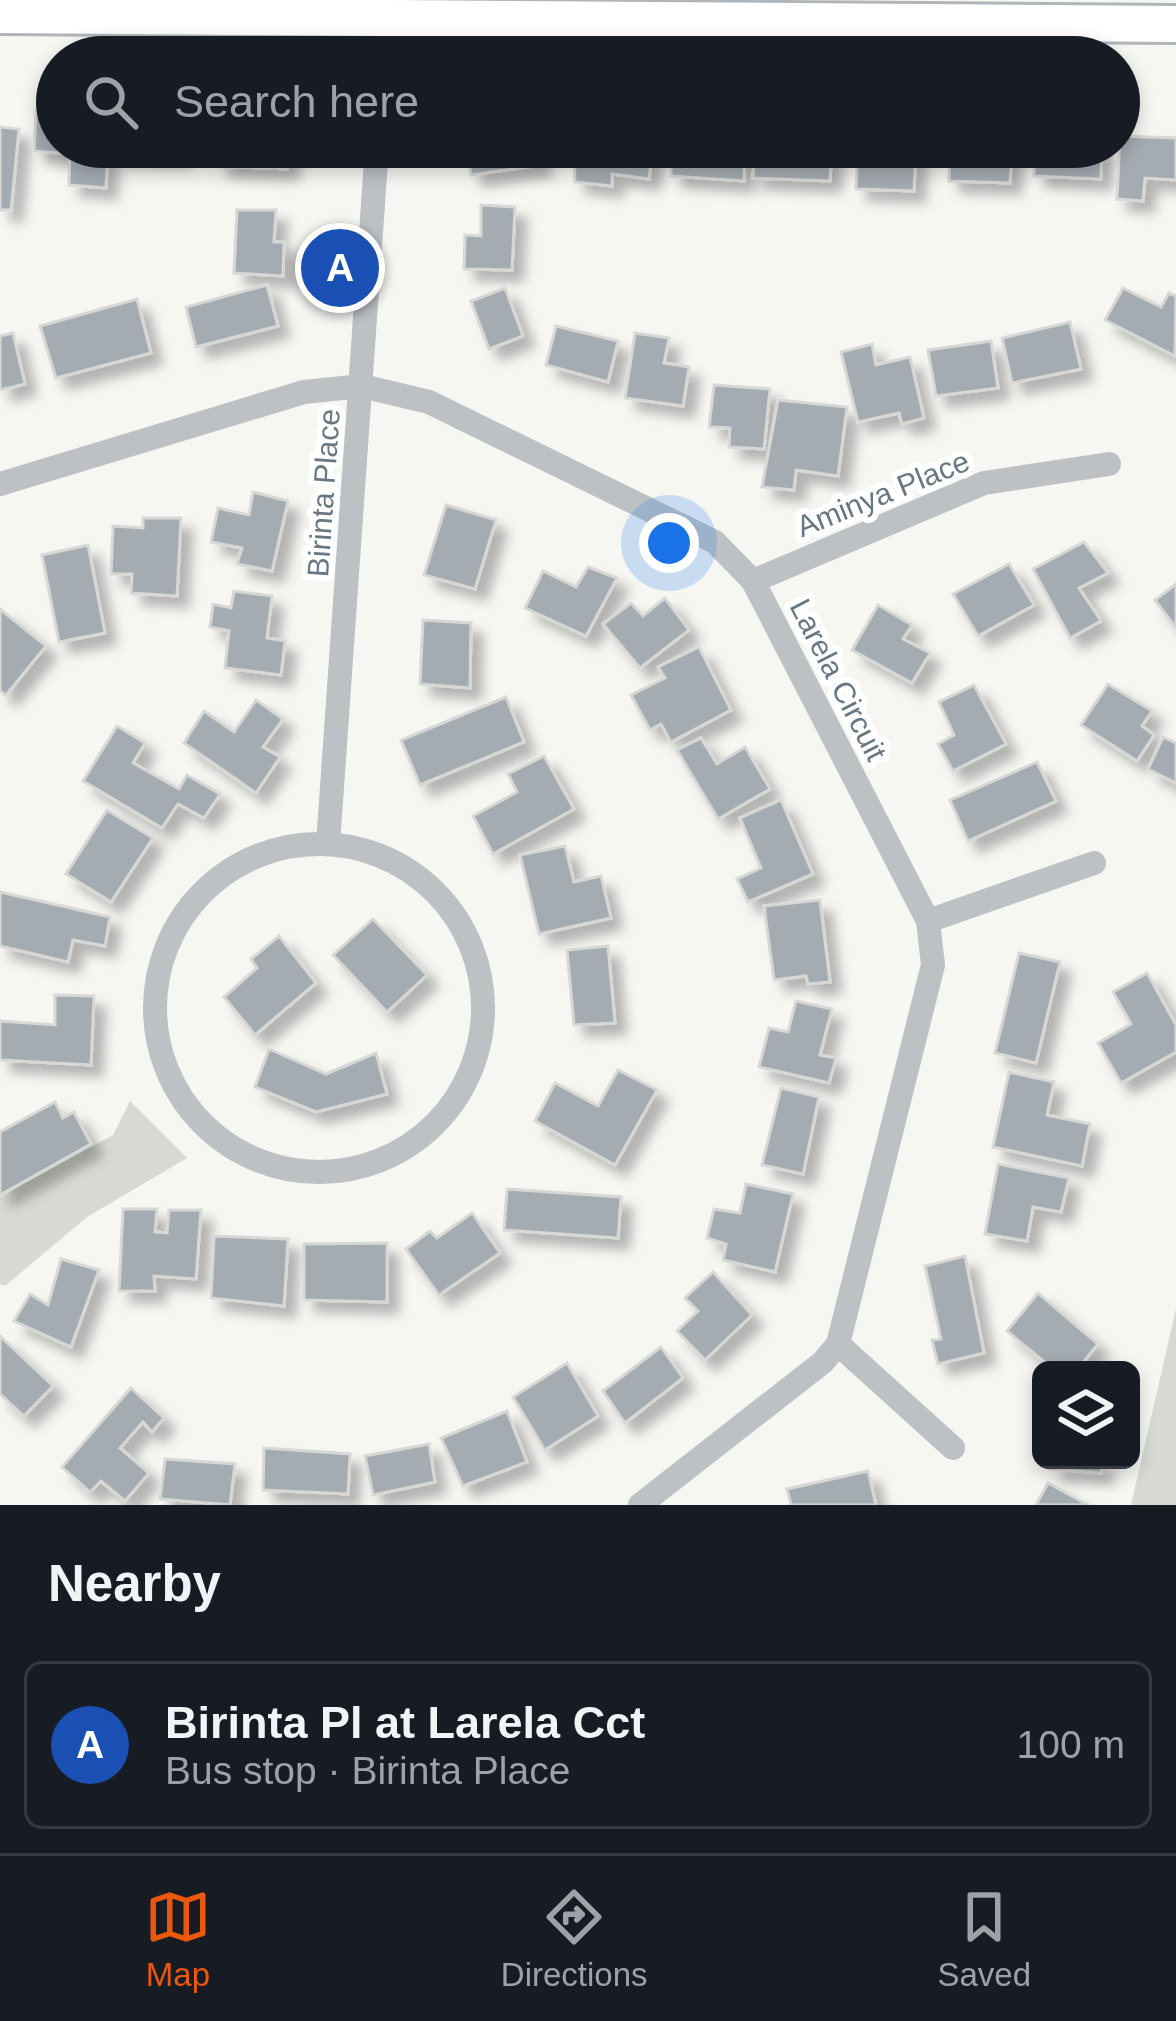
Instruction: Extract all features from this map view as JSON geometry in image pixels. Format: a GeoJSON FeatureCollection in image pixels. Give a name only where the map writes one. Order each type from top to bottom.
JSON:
{"type":"FeatureCollection","features":[{"type":"Feature","properties":{"kind":"main road"},"geometry":{"type":"LineString","coordinates":[[0,15],[1176,24]]}},
{"type":"Feature","properties":{"kind":"street"},"geometry":{"type":"LineString","coordinates":[[385,36],[386,19]]}},
{"type":"Feature","properties":{"kind":"street","name":"Birinta Place"},"geometry":{"type":"LineString","coordinates":[[328,844],[376,168]]}},
{"type":"Feature","properties":{"kind":"street","name":"Larela Circuit"},"geometry":{"type":"LineString","coordinates":[[0,484],[304,392],[362,386],[429,402],[716,542],[754,580],[928,921],[933,965],[838,1344]]}},
{"type":"Feature","properties":{"kind":"street","name":"Aminya Place"},"geometry":{"type":"LineString","coordinates":[[754,580],[983,483],[1109,464]]}},
{"type":"Feature","properties":{"kind":"street"},"geometry":{"type":"LineString","coordinates":[[328,844],[386,859],[446,904],[478,964],[483,1027],[460,1093],[429,1130],[365,1165],[308,1171],[239,1151],[190,1108],[167,1069],[155,994],[174,931],[207,888],[253,857],[328,844]]}},
{"type":"Feature","properties":{"kind":"street"},"geometry":{"type":"LineString","coordinates":[[928,921],[1094,863]]}},
{"type":"Feature","properties":{"kind":"street"},"geometry":{"type":"LineString","coordinates":[[640,1505],[823,1362],[838,1344],[953,1448]]}},
{"type":"Feature","properties":{"kind":"shaded area"},"geometry":{"type":"Polygon","coordinates":[[[130,1101],[187,1158],[87,1217],[5,1286],[0,1284],[0,1197],[113,1135],[130,1101]]]}},
{"type":"Feature","properties":{"kind":"shaded area"},"geometry":{"type":"Polygon","coordinates":[[[1176,1309],[1176,1505],[1131,1505],[1176,1309]]]}},
{"type":"Feature","properties":{"kind":"building"},"geometry":{"type":"Polygon","coordinates":[[[0,127],[19,129],[11,210],[0,210],[0,127]]]}},
{"type":"Feature","properties":{"kind":"building"},"geometry":{"type":"Polygon","coordinates":[[[1140,137],[1176,138],[1176,180],[1145,178],[1143,201],[1117,199],[1118,168],[1140,168],[1140,137]]]}},
{"type":"Feature","properties":{"kind":"building"},"geometry":{"type":"Polygon","coordinates":[[[70,168],[107,168],[106,188],[69,185],[70,168]]]}},
{"type":"Feature","properties":{"kind":"building"},"geometry":{"type":"Polygon","coordinates":[[[470,168],[520,168],[471,175],[470,168]]]}},
{"type":"Feature","properties":{"kind":"building"},"geometry":{"type":"Polygon","coordinates":[[[575,168],[650,168],[649,179],[612,174],[612,186],[575,182],[575,168]]]}},
{"type":"Feature","properties":{"kind":"building"},"geometry":{"type":"Polygon","coordinates":[[[671,168],[744,168],[744,181],[671,176],[671,168]]]}},
{"type":"Feature","properties":{"kind":"building"},"geometry":{"type":"Polygon","coordinates":[[[754,168],[831,168],[830,181],[753,178],[754,168]]]}},
{"type":"Feature","properties":{"kind":"building"},"geometry":{"type":"Polygon","coordinates":[[[857,168],[915,168],[914,191],[856,189],[857,168]]]}},
{"type":"Feature","properties":{"kind":"building"},"geometry":{"type":"Polygon","coordinates":[[[949,168],[1011,168],[1010,183],[949,181],[949,168]]]}},
{"type":"Feature","properties":{"kind":"building"},"geometry":{"type":"Polygon","coordinates":[[[1034,168],[1101,168],[1101,179],[1034,176],[1034,168]]]}},
{"type":"Feature","properties":{"kind":"building"},"geometry":{"type":"Polygon","coordinates":[[[481,205],[515,207],[512,270],[464,269],[465,235],[481,236],[481,205]]]}},
{"type":"Feature","properties":{"kind":"building"},"geometry":{"type":"Polygon","coordinates":[[[237,210],[276,210],[274,242],[284,242],[283,276],[234,273],[237,210]]]}},
{"type":"Feature","properties":{"kind":"building"},"geometry":{"type":"Polygon","coordinates":[[[267,285],[278,326],[196,347],[186,307],[267,285]]]}},
{"type":"Feature","properties":{"kind":"building"},"geometry":{"type":"Polygon","coordinates":[[[505,288],[523,336],[489,349],[471,301],[505,288]]]}},
{"type":"Feature","properties":{"kind":"building"},"geometry":{"type":"Polygon","coordinates":[[[1123,288],[1161,307],[1169,293],[1176,296],[1175,356],[1105,320],[1123,288]]]}},
{"type":"Feature","properties":{"kind":"building"},"geometry":{"type":"Polygon","coordinates":[[[137,299],[151,353],[56,378],[40,326],[137,299]]]}},
{"type":"Feature","properties":{"kind":"building"},"geometry":{"type":"Polygon","coordinates":[[[1070,322],[1081,369],[1012,383],[1002,338],[1070,322]]]}},
{"type":"Feature","properties":{"kind":"building"},"geometry":{"type":"Polygon","coordinates":[[[556,326],[618,341],[608,382],[546,365],[556,326]]]}},
{"type":"Feature","properties":{"kind":"building"},"geometry":{"type":"Polygon","coordinates":[[[13,333],[25,384],[0,390],[0,336],[13,333]]]}},
{"type":"Feature","properties":{"kind":"building"},"geometry":{"type":"Polygon","coordinates":[[[635,333],[669,338],[664,363],[689,367],[683,406],[625,398],[635,333]]]}},
{"type":"Feature","properties":{"kind":"building"},"geometry":{"type":"Polygon","coordinates":[[[991,341],[998,388],[936,396],[928,350],[991,341]]]}},
{"type":"Feature","properties":{"kind":"building"},"geometry":{"type":"Polygon","coordinates":[[[872,344],[876,365],[910,357],[924,418],[902,424],[899,413],[858,422],[841,352],[872,344]]]}},
{"type":"Feature","properties":{"kind":"building"},"geometry":{"type":"Polygon","coordinates":[[[714,385],[770,389],[764,449],[729,447],[730,428],[709,427],[714,385]]]}},
{"type":"Feature","properties":{"kind":"building"},"geometry":{"type":"Polygon","coordinates":[[[778,400],[847,407],[838,476],[796,470],[794,490],[762,487],[778,400]]]}},
{"type":"Feature","properties":{"kind":"building"},"geometry":{"type":"Polygon","coordinates":[[[253,492],[288,501],[272,571],[237,564],[242,548],[211,542],[218,508],[249,515],[253,492]]]}},
{"type":"Feature","properties":{"kind":"building"},"geometry":{"type":"Polygon","coordinates":[[[446,505],[496,520],[475,589],[424,575],[446,505]]]}},
{"type":"Feature","properties":{"kind":"building"},"geometry":{"type":"Polygon","coordinates":[[[143,518],[181,518],[177,596],[131,593],[132,574],[111,574],[113,526],[143,528],[143,518]]]}},
{"type":"Feature","properties":{"kind":"building"},"geometry":{"type":"Polygon","coordinates":[[[1084,542],[1108,573],[1079,588],[1101,621],[1070,638],[1033,569],[1084,542]]]}},
{"type":"Feature","properties":{"kind":"building"},"geometry":{"type":"Polygon","coordinates":[[[88,545],[105,633],[59,642],[42,555],[88,545]]]}},
{"type":"Feature","properties":{"kind":"building"},"geometry":{"type":"Polygon","coordinates":[[[1009,564],[1034,605],[978,636],[953,594],[1009,564]]]}},
{"type":"Feature","properties":{"kind":"building"},"geometry":{"type":"Polygon","coordinates":[[[588,567],[617,578],[586,636],[525,608],[543,571],[576,587],[588,567]]]}},
{"type":"Feature","properties":{"kind":"building"},"geometry":{"type":"Polygon","coordinates":[[[1176,584],[1176,628],[1155,600],[1176,584]]]}},
{"type":"Feature","properties":{"kind":"building"},"geometry":{"type":"Polygon","coordinates":[[[234,591],[272,596],[267,638],[285,641],[281,675],[225,668],[229,631],[210,627],[213,604],[231,608],[234,591]]]}},
{"type":"Feature","properties":{"kind":"building"},"geometry":{"type":"Polygon","coordinates":[[[665,598],[689,630],[640,668],[603,624],[631,603],[643,616],[665,598]]]}},
{"type":"Feature","properties":{"kind":"building"},"geometry":{"type":"Polygon","coordinates":[[[878,605],[912,625],[903,639],[930,653],[912,683],[852,650],[878,605]]]}},
{"type":"Feature","properties":{"kind":"building"},"geometry":{"type":"Polygon","coordinates":[[[0,609],[46,646],[6,695],[0,691],[0,609]]]}},
{"type":"Feature","properties":{"kind":"building"},"geometry":{"type":"Polygon","coordinates":[[[423,620],[471,623],[470,688],[420,684],[423,620]]]}},
{"type":"Feature","properties":{"kind":"building"},"geometry":{"type":"Polygon","coordinates":[[[699,647],[731,710],[671,742],[661,724],[650,730],[631,695],[665,678],[658,667],[699,647]]]}},
{"type":"Feature","properties":{"kind":"building"},"geometry":{"type":"Polygon","coordinates":[[[1108,684],[1152,711],[1142,726],[1154,735],[1137,761],[1081,725],[1108,684]]]}},
{"type":"Feature","properties":{"kind":"building"},"geometry":{"type":"Polygon","coordinates":[[[974,685],[1006,744],[953,771],[938,744],[954,735],[939,702],[974,685]]]}},
{"type":"Feature","properties":{"kind":"building"},"geometry":{"type":"Polygon","coordinates":[[[506,697],[524,742],[420,785],[401,740],[506,697]]]}},
{"type":"Feature","properties":{"kind":"building"},"geometry":{"type":"Polygon","coordinates":[[[256,700],[283,719],[263,747],[280,757],[256,793],[184,743],[204,711],[234,732],[256,700]]]}},
{"type":"Feature","properties":{"kind":"building"},"geometry":{"type":"Polygon","coordinates":[[[117,726],[145,743],[133,763],[179,789],[187,775],[220,794],[204,818],[178,804],[162,828],[83,781],[117,726]]]}},
{"type":"Feature","properties":{"kind":"building"},"geometry":{"type":"Polygon","coordinates":[[[1163,737],[1176,743],[1176,783],[1148,769],[1163,737]]]}},
{"type":"Feature","properties":{"kind":"building"},"geometry":{"type":"Polygon","coordinates":[[[701,738],[717,764],[745,747],[770,789],[718,819],[677,750],[701,738]]]}},
{"type":"Feature","properties":{"kind":"building"},"geometry":{"type":"Polygon","coordinates":[[[544,756],[574,809],[493,854],[473,816],[517,792],[508,774],[544,756]]]}},
{"type":"Feature","properties":{"kind":"building"},"geometry":{"type":"Polygon","coordinates":[[[1037,762],[1056,801],[968,841],[950,800],[1037,762]]]}},
{"type":"Feature","properties":{"kind":"building"},"geometry":{"type":"Polygon","coordinates":[[[781,800],[813,874],[748,902],[737,879],[761,868],[740,818],[781,800]]]}},
{"type":"Feature","properties":{"kind":"building"},"geometry":{"type":"Polygon","coordinates":[[[107,810],[153,838],[111,902],[66,874],[107,810]]]}},
{"type":"Feature","properties":{"kind":"building"},"geometry":{"type":"Polygon","coordinates":[[[565,846],[574,882],[601,876],[611,918],[539,934],[520,855],[565,846]]]}},
{"type":"Feature","properties":{"kind":"building"},"geometry":{"type":"Polygon","coordinates":[[[0,892],[110,917],[105,946],[73,940],[68,962],[0,946],[0,892]]]}},
{"type":"Feature","properties":{"kind":"building"},"geometry":{"type":"Polygon","coordinates":[[[820,900],[830,982],[808,984],[806,976],[774,980],[764,906],[820,900]]]}},
{"type":"Feature","properties":{"kind":"building"},"geometry":{"type":"Polygon","coordinates":[[[373,919],[427,975],[387,1012],[333,955],[373,919]]]}},
{"type":"Feature","properties":{"kind":"building"},"geometry":{"type":"Polygon","coordinates":[[[279,936],[316,983],[255,1035],[224,997],[257,968],[251,959],[279,936]]]}},
{"type":"Feature","properties":{"kind":"building"},"geometry":{"type":"Polygon","coordinates":[[[608,946],[615,1023],[574,1025],[567,950],[608,946]]]}},
{"type":"Feature","properties":{"kind":"building"},"geometry":{"type":"Polygon","coordinates":[[[1019,953],[1060,962],[1036,1063],[995,1053],[1019,953]]]}},
{"type":"Feature","properties":{"kind":"building"},"geometry":{"type":"Polygon","coordinates":[[[1147,973],[1176,1025],[1176,1052],[1121,1083],[1098,1043],[1131,1024],[1113,992],[1147,973]]]}},
{"type":"Feature","properties":{"kind":"building"},"geometry":{"type":"Polygon","coordinates":[[[55,995],[94,996],[91,1065],[0,1060],[0,1021],[55,1025],[55,995]]]}},
{"type":"Feature","properties":{"kind":"building"},"geometry":{"type":"Polygon","coordinates":[[[796,1001],[832,1009],[820,1055],[836,1058],[829,1083],[759,1067],[769,1028],[788,1032],[796,1001]]]}},
{"type":"Feature","properties":{"kind":"building"},"geometry":{"type":"Polygon","coordinates":[[[269,1049],[326,1074],[376,1053],[387,1094],[316,1112],[255,1087],[269,1049]]]}},
{"type":"Feature","properties":{"kind":"building"},"geometry":{"type":"Polygon","coordinates":[[[618,1070],[657,1090],[615,1165],[535,1121],[555,1083],[598,1106],[618,1070]]]}},
{"type":"Feature","properties":{"kind":"building"},"geometry":{"type":"Polygon","coordinates":[[[1009,1072],[1054,1082],[1047,1115],[1090,1124],[1082,1166],[993,1147],[1009,1072]]]}},
{"type":"Feature","properties":{"kind":"building"},"geometry":{"type":"Polygon","coordinates":[[[781,1088],[819,1097],[803,1174],[762,1165],[781,1088]]]}},
{"type":"Feature","properties":{"kind":"building"},"geometry":{"type":"Polygon","coordinates":[[[55,1102],[63,1118],[74,1112],[91,1144],[0,1195],[0,1132],[55,1102]]]}},
{"type":"Feature","properties":{"kind":"building"},"geometry":{"type":"Polygon","coordinates":[[[998,1164],[1069,1178],[1061,1212],[1033,1207],[1027,1241],[985,1234],[998,1164]]]}},
{"type":"Feature","properties":{"kind":"building"},"geometry":{"type":"Polygon","coordinates":[[[746,1184],[793,1194],[775,1272],[723,1260],[726,1244],[707,1238],[714,1209],[740,1213],[746,1184]]]}},
{"type":"Feature","properties":{"kind":"building"},"geometry":{"type":"Polygon","coordinates":[[[507,1189],[621,1197],[618,1238],[504,1230],[507,1189]]]}},
{"type":"Feature","properties":{"kind":"building"},"geometry":{"type":"Polygon","coordinates":[[[123,1209],[157,1209],[155,1232],[167,1233],[169,1210],[201,1210],[196,1279],[154,1276],[155,1291],[119,1291],[123,1209]]]}},
{"type":"Feature","properties":{"kind":"building"},"geometry":{"type":"Polygon","coordinates":[[[472,1213],[500,1253],[439,1295],[406,1249],[430,1231],[437,1238],[472,1213]]]}},
{"type":"Feature","properties":{"kind":"building"},"geometry":{"type":"Polygon","coordinates":[[[214,1236],[288,1239],[284,1306],[211,1298],[214,1236]]]}},
{"type":"Feature","properties":{"kind":"building"},"geometry":{"type":"Polygon","coordinates":[[[387,1243],[387,1302],[304,1300],[304,1244],[387,1243]]]}},
{"type":"Feature","properties":{"kind":"building"},"geometry":{"type":"Polygon","coordinates":[[[965,1256],[984,1353],[938,1364],[932,1340],[941,1339],[925,1266],[965,1256]]]}},
{"type":"Feature","properties":{"kind":"building"},"geometry":{"type":"Polygon","coordinates":[[[61,1259],[99,1270],[71,1347],[14,1321],[30,1294],[48,1305],[61,1259]]]}},
{"type":"Feature","properties":{"kind":"building"},"geometry":{"type":"Polygon","coordinates":[[[713,1272],[752,1315],[705,1360],[677,1331],[698,1311],[685,1298],[713,1272]]]}},
{"type":"Feature","properties":{"kind":"building"},"geometry":{"type":"Polygon","coordinates":[[[1038,1293],[1098,1344],[1084,1361],[1043,1361],[1007,1331],[1038,1293]]]}},
{"type":"Feature","properties":{"kind":"building"},"geometry":{"type":"Polygon","coordinates":[[[0,1336],[53,1386],[24,1416],[0,1394],[0,1336]]]}},
{"type":"Feature","properties":{"kind":"building"},"geometry":{"type":"Polygon","coordinates":[[[661,1347],[683,1378],[625,1423],[603,1391],[661,1347]]]}},
{"type":"Feature","properties":{"kind":"building"},"geometry":{"type":"Polygon","coordinates":[[[567,1363],[598,1416],[545,1450],[513,1397],[567,1363]]]}},
{"type":"Feature","properties":{"kind":"building"},"geometry":{"type":"Polygon","coordinates":[[[131,1388],[164,1418],[152,1432],[143,1422],[120,1448],[149,1473],[125,1501],[101,1481],[90,1492],[62,1467],[131,1388]]]}},
{"type":"Feature","properties":{"kind":"building"},"geometry":{"type":"Polygon","coordinates":[[[507,1411],[527,1462],[463,1486],[441,1438],[507,1411]]]}},
{"type":"Feature","properties":{"kind":"building"},"geometry":{"type":"Polygon","coordinates":[[[429,1444],[435,1482],[373,1495],[365,1456],[429,1444]]]}},
{"type":"Feature","properties":{"kind":"building"},"geometry":{"type":"Polygon","coordinates":[[[264,1448],[350,1454],[348,1494],[263,1490],[264,1448]]]}},
{"type":"Feature","properties":{"kind":"building"},"geometry":{"type":"Polygon","coordinates":[[[165,1459],[235,1464],[230,1505],[160,1499],[165,1459]]]}},
{"type":"Feature","properties":{"kind":"building"},"geometry":{"type":"Polygon","coordinates":[[[1050,1469],[1101,1469],[1101,1473],[1050,1469]]]}},
{"type":"Feature","properties":{"kind":"building"},"geometry":{"type":"Polygon","coordinates":[[[868,1471],[876,1505],[791,1505],[787,1489],[868,1471]]]}},
{"type":"Feature","properties":{"kind":"building"},"geometry":{"type":"Polygon","coordinates":[[[1048,1483],[1088,1505],[1036,1505],[1048,1483]]]}},
{"type":"Feature","properties":{"kind":"place","name":"Birinta Pl at Larela Cct"},"geometry":{"type":"Point","coordinates":[340,268]}}]}
